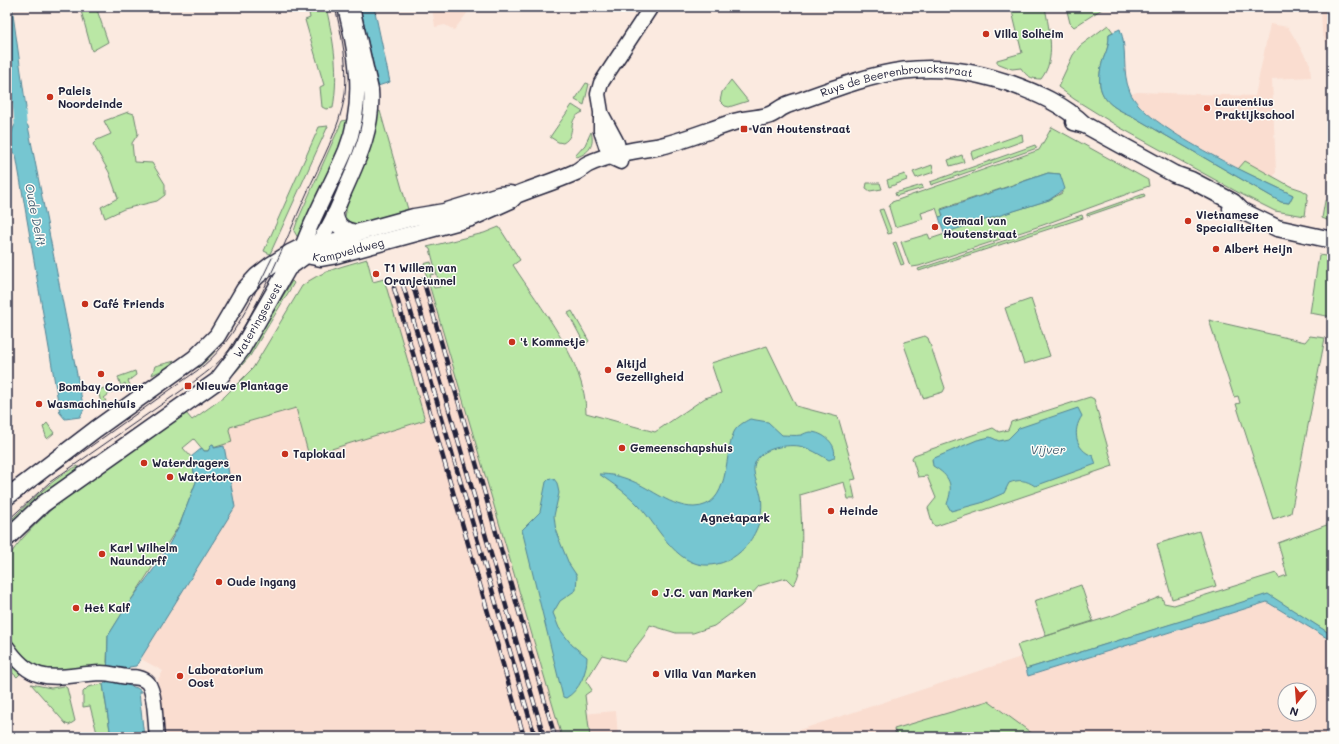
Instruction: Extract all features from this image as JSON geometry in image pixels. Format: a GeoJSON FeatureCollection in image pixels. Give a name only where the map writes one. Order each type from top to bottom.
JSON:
{"type":"FeatureCollection","features":[{"type":"Feature","properties":{"kind":"main road","name":"Ruys de Beerenbrouckstraat"},"geometry":{"type":"LineString","coordinates":[[438,220],[499,195],[516,195],[577,172],[588,164],[617,158],[645,147],[656,147],[753,117],[769,106],[784,106],[880,74],[925,68],[950,69],[976,73],[1026,88],[1045,97],[1075,116],[1085,125],[1174,174],[1188,187],[1230,209],[1242,211],[1277,228],[1332,240]]}},
{"type":"Feature","properties":{"kind":"main road"},"geometry":{"type":"LineString","coordinates":[[335,215],[336,221],[340,227],[356,233]]}},
{"type":"Feature","properties":{"kind":"main road","name":"Kampveldweg"},"geometry":{"type":"LineString","coordinates":[[304,251],[318,244],[326,244],[348,239],[356,233],[414,217],[438,220]]}},
{"type":"Feature","properties":{"kind":"main road","name":"Kampveldweg"},"geometry":{"type":"LineString","coordinates":[[304,251],[321,258],[332,256],[438,220]]}},
{"type":"Feature","properties":{"kind":"main road","name":"Wateringsevest"},"geometry":{"type":"LineString","coordinates":[[7,497],[96,429],[195,358],[217,336],[244,290],[257,276],[290,253],[304,251]]}},
{"type":"Feature","properties":{"kind":"main road","name":"Wateringsevest"},"geometry":{"type":"LineString","coordinates":[[7,538],[43,504],[217,381],[241,350],[288,268],[304,251]]}},
{"type":"Feature","properties":{"kind":"street"},"geometry":{"type":"LineString","coordinates":[[318,244],[335,215],[365,144],[371,114],[371,90],[352,22],[345,7]]}},
{"type":"Feature","properties":{"kind":"street"},"geometry":{"type":"LineString","coordinates":[[304,251],[311,223],[346,149],[354,124],[358,95],[352,7]]}},
{"type":"Feature","properties":{"kind":"street"},"geometry":{"type":"LineString","coordinates":[[617,158],[611,129],[601,112],[598,94],[601,82],[650,7]]}},
{"type":"Feature","properties":{"kind":"street"},"geometry":{"type":"LineString","coordinates":[[7,647],[18,661],[30,672],[46,677],[103,673],[143,679],[149,685],[152,695],[157,737]]}},
{"type":"Feature","properties":{"kind":"shaded area"},"geometry":{"type":"Polygon","coordinates":[[[432,7],[472,7],[454,30],[445,25],[435,27],[432,7]]]}},
{"type":"Feature","properties":{"kind":"shaded area"},"geometry":{"type":"Polygon","coordinates":[[[1321,7],[1332,7],[1332,55],[1322,33],[1321,7]]]}},
{"type":"Feature","properties":{"kind":"shaded area","name":"Laurentius Praktijkschool"},"geometry":{"type":"Polygon","coordinates":[[[1270,24],[1288,27],[1310,64],[1311,77],[1272,79],[1276,172],[1269,187],[1163,130],[1129,95],[1137,92],[1255,96],[1270,24]]]}},
{"type":"Feature","properties":{"kind":"shaded area"},"geometry":{"type":"Polygon","coordinates":[[[367,259],[373,282],[384,279],[387,289],[427,278],[562,737],[165,737],[158,680],[163,671],[141,659],[220,507],[214,430],[302,286],[310,279],[322,273],[367,259]]]}},
{"type":"Feature","properties":{"kind":"shaded area"},"geometry":{"type":"Polygon","coordinates":[[[1267,602],[1332,641],[1332,737],[778,737],[1021,657],[1028,676],[1267,602]]]}},
{"type":"Feature","properties":{"kind":"shaded area"},"geometry":{"type":"Polygon","coordinates":[[[616,711],[618,737],[576,737],[583,714],[616,711]]]}},
{"type":"Feature","properties":{"kind":"green space"},"geometry":{"type":"Polygon","coordinates":[[[80,7],[96,7],[108,42],[92,51],[80,7]]]}},
{"type":"Feature","properties":{"kind":"green space"},"geometry":{"type":"Polygon","coordinates":[[[308,7],[326,7],[336,69],[333,108],[326,109],[322,107],[320,87],[324,85],[305,20],[310,18],[308,7]]]}},
{"type":"Feature","properties":{"kind":"green space"},"geometry":{"type":"Polygon","coordinates":[[[357,7],[360,7],[378,86],[374,87],[357,7]]]}},
{"type":"Feature","properties":{"kind":"green space"},"geometry":{"type":"Polygon","coordinates":[[[1011,7],[1045,7],[1050,35],[1050,53],[1049,63],[1041,79],[1029,76],[1021,68],[1012,69],[997,63],[997,60],[1022,53],[1011,7]]]}},
{"type":"Feature","properties":{"kind":"green space"},"geometry":{"type":"Polygon","coordinates":[[[1066,7],[1105,7],[1074,27],[1070,23],[1066,7]]]}},
{"type":"Feature","properties":{"kind":"green space"},"geometry":{"type":"Polygon","coordinates":[[[1108,25],[1113,32],[1109,34],[1106,52],[1102,62],[1100,85],[1105,98],[1110,103],[1116,108],[1281,202],[1289,203],[1293,195],[1238,169],[1245,161],[1290,186],[1302,190],[1308,194],[1305,216],[1275,211],[1241,194],[1119,127],[1074,99],[1058,87],[1073,55],[1080,46],[1108,25]]]}},
{"type":"Feature","properties":{"kind":"green space"},"geometry":{"type":"Polygon","coordinates":[[[731,80],[748,101],[729,107],[725,106],[720,101],[722,92],[731,80]]]}},
{"type":"Feature","properties":{"kind":"green space"},"geometry":{"type":"Polygon","coordinates":[[[586,83],[589,84],[584,105],[575,100],[586,83]]]}},
{"type":"Feature","properties":{"kind":"green space"},"geometry":{"type":"Polygon","coordinates":[[[572,105],[583,112],[574,119],[570,136],[567,140],[563,143],[558,142],[550,137],[572,105]]]}},
{"type":"Feature","properties":{"kind":"green space"},"geometry":{"type":"Polygon","coordinates":[[[380,111],[409,213],[354,226],[345,217],[349,193],[375,113],[380,111]]]}},
{"type":"Feature","properties":{"kind":"green space"},"geometry":{"type":"Polygon","coordinates":[[[128,112],[134,114],[138,134],[132,143],[134,162],[152,163],[165,184],[165,195],[157,201],[124,209],[105,218],[101,207],[118,198],[109,172],[93,144],[97,140],[111,134],[104,121],[128,112]]]}},
{"type":"Feature","properties":{"kind":"green space"},"geometry":{"type":"Polygon","coordinates":[[[368,114],[328,221],[313,237],[361,115],[368,114]]]}},
{"type":"Feature","properties":{"kind":"green space"},"geometry":{"type":"Polygon","coordinates":[[[351,119],[337,154],[298,238],[294,231],[297,222],[342,121],[351,119]]]}},
{"type":"Feature","properties":{"kind":"green space"},"geometry":{"type":"Polygon","coordinates":[[[328,126],[270,254],[264,251],[319,127],[328,126]]]}},
{"type":"Feature","properties":{"kind":"green space"},"geometry":{"type":"Polygon","coordinates":[[[1052,127],[1148,180],[1149,186],[1043,225],[919,266],[912,267],[909,264],[901,242],[928,234],[930,239],[945,234],[948,231],[1049,200],[1062,193],[1060,174],[1048,173],[941,209],[943,216],[939,217],[936,208],[921,213],[923,219],[895,227],[889,207],[892,202],[1039,150],[1052,127]]]}},
{"type":"Feature","properties":{"kind":"green space"},"geometry":{"type":"Polygon","coordinates":[[[591,132],[592,141],[588,151],[577,157],[575,156],[585,145],[591,132]]]}},
{"type":"Feature","properties":{"kind":"green space"},"geometry":{"type":"Polygon","coordinates":[[[1022,134],[1023,141],[973,159],[971,152],[1022,134]]]}},
{"type":"Feature","properties":{"kind":"green space"},"geometry":{"type":"Polygon","coordinates":[[[1035,145],[1037,148],[931,185],[930,182],[1035,145]]]}},
{"type":"Feature","properties":{"kind":"green space"},"geometry":{"type":"Polygon","coordinates":[[[962,155],[964,162],[950,166],[948,160],[962,155]]]}},
{"type":"Feature","properties":{"kind":"green space"},"geometry":{"type":"Polygon","coordinates":[[[932,165],[934,172],[916,178],[913,172],[932,165]]]}},
{"type":"Feature","properties":{"kind":"green space"},"geometry":{"type":"Polygon","coordinates":[[[905,174],[907,180],[889,187],[887,180],[905,174]]]}},
{"type":"Feature","properties":{"kind":"green space"},"geometry":{"type":"Polygon","coordinates":[[[867,183],[880,183],[882,189],[870,191],[866,188],[867,183]]]}},
{"type":"Feature","properties":{"kind":"green space"},"geometry":{"type":"Polygon","coordinates":[[[922,185],[923,188],[896,196],[895,193],[922,185]]]}},
{"type":"Feature","properties":{"kind":"green space"},"geometry":{"type":"Polygon","coordinates":[[[1144,194],[1145,196],[1087,216],[1087,214],[1144,194]]]}},
{"type":"Feature","properties":{"kind":"green space"},"geometry":{"type":"Polygon","coordinates":[[[1325,201],[1332,202],[1332,222],[1322,218],[1325,201]]]}},
{"type":"Feature","properties":{"kind":"green space"},"geometry":{"type":"Polygon","coordinates":[[[883,209],[892,233],[888,234],[879,210],[883,209]]]}},
{"type":"Feature","properties":{"kind":"green space"},"geometry":{"type":"Polygon","coordinates":[[[1082,215],[1083,218],[919,271],[918,269],[1082,215]]]}},
{"type":"Feature","properties":{"kind":"green space"},"geometry":{"type":"Polygon","coordinates":[[[499,227],[520,260],[513,265],[548,317],[570,355],[584,394],[586,413],[655,432],[705,398],[721,393],[711,363],[767,346],[796,406],[838,417],[856,479],[851,480],[855,499],[848,499],[844,482],[800,495],[802,543],[800,569],[793,585],[786,578],[759,586],[741,606],[714,626],[693,633],[676,633],[650,625],[645,635],[625,661],[602,655],[586,681],[592,690],[585,695],[590,737],[562,737],[423,264],[431,262],[434,274],[430,275],[434,288],[440,287],[430,249],[427,247],[484,233],[499,227]]]}},
{"type":"Feature","properties":{"kind":"green space"},"geometry":{"type":"Polygon","coordinates":[[[896,242],[904,264],[901,265],[893,243],[896,242]]]}},
{"type":"Feature","properties":{"kind":"green space"},"geometry":{"type":"Polygon","coordinates":[[[1319,255],[1332,257],[1332,317],[1310,313],[1319,255]]]}},
{"type":"Feature","properties":{"kind":"green space"},"geometry":{"type":"Polygon","coordinates":[[[367,259],[373,282],[384,279],[425,420],[309,456],[296,408],[230,427],[229,430],[232,442],[213,448],[214,445],[212,444],[208,451],[204,451],[194,439],[183,448],[191,457],[196,482],[180,524],[108,636],[107,662],[109,668],[47,672],[36,667],[18,652],[7,635],[7,562],[15,547],[40,520],[62,500],[27,527],[7,551],[7,542],[34,515],[54,500],[85,478],[87,480],[91,477],[89,474],[218,384],[221,388],[186,413],[192,420],[224,397],[253,368],[302,286],[324,273],[367,259]]]}},
{"type":"Feature","properties":{"kind":"green space"},"geometry":{"type":"Polygon","coordinates":[[[292,281],[294,283],[250,356],[224,385],[221,382],[249,352],[292,281]]]}},
{"type":"Feature","properties":{"kind":"green space"},"geometry":{"type":"Polygon","coordinates":[[[1031,299],[1050,356],[1024,364],[1005,308],[1031,299]]]}},
{"type":"Feature","properties":{"kind":"green space"},"geometry":{"type":"Polygon","coordinates":[[[247,301],[220,345],[198,368],[197,367],[201,364],[198,359],[247,301]]]}},
{"type":"Feature","properties":{"kind":"green space"},"geometry":{"type":"Polygon","coordinates":[[[572,311],[589,341],[585,345],[568,313],[572,311]]]}},
{"type":"Feature","properties":{"kind":"green space"},"geometry":{"type":"Polygon","coordinates":[[[1209,320],[1305,342],[1310,336],[1325,338],[1291,513],[1273,519],[1236,404],[1240,403],[1238,396],[1234,397],[1209,320]]]}},
{"type":"Feature","properties":{"kind":"green space"},"geometry":{"type":"Polygon","coordinates":[[[925,336],[928,338],[945,388],[943,392],[923,398],[904,345],[905,342],[925,336]]]}},
{"type":"Feature","properties":{"kind":"green space"},"geometry":{"type":"Polygon","coordinates":[[[175,361],[173,365],[152,375],[155,366],[175,361]]]}},
{"type":"Feature","properties":{"kind":"green space"},"geometry":{"type":"Polygon","coordinates":[[[135,371],[136,375],[128,381],[130,385],[127,387],[125,383],[121,386],[118,377],[135,371]]]}},
{"type":"Feature","properties":{"kind":"green space"},"geometry":{"type":"Polygon","coordinates":[[[111,386],[113,391],[104,398],[106,401],[101,403],[98,390],[111,386]]]}},
{"type":"Feature","properties":{"kind":"green space"},"geometry":{"type":"Polygon","coordinates":[[[1090,397],[1094,399],[1113,466],[936,526],[933,525],[928,508],[936,498],[927,476],[918,477],[912,458],[914,455],[993,428],[999,432],[1008,430],[1011,422],[1090,397]]]}},
{"type":"Feature","properties":{"kind":"green space"},"geometry":{"type":"Polygon","coordinates":[[[47,423],[54,433],[47,439],[43,427],[47,423]]]}},
{"type":"Feature","properties":{"kind":"green space"},"geometry":{"type":"Polygon","coordinates":[[[78,466],[79,469],[7,534],[7,524],[22,509],[50,484],[78,466]]]}},
{"type":"Feature","properties":{"kind":"green space"},"geometry":{"type":"Polygon","coordinates":[[[1332,523],[1332,635],[1267,595],[1026,669],[1017,645],[1112,616],[1160,597],[1164,603],[1174,605],[1276,573],[1279,578],[1287,575],[1278,543],[1332,523]]]}},
{"type":"Feature","properties":{"kind":"green space"},"geometry":{"type":"Polygon","coordinates":[[[1199,531],[1216,586],[1172,599],[1157,544],[1199,531]]]}},
{"type":"Feature","properties":{"kind":"green space"},"geometry":{"type":"Polygon","coordinates":[[[1081,585],[1093,621],[1046,636],[1034,601],[1081,585]]]}},
{"type":"Feature","properties":{"kind":"green space"},"geometry":{"type":"Polygon","coordinates":[[[7,660],[20,674],[17,677],[7,668],[7,660]]]}},
{"type":"Feature","properties":{"kind":"green space"},"geometry":{"type":"Polygon","coordinates":[[[31,684],[51,688],[64,686],[67,688],[75,721],[69,725],[66,724],[31,684]]]}},
{"type":"Feature","properties":{"kind":"green space"},"geometry":{"type":"Polygon","coordinates":[[[103,684],[111,737],[98,737],[90,706],[83,707],[83,692],[88,687],[103,684]]]}},
{"type":"Feature","properties":{"kind":"green space"},"geometry":{"type":"Polygon","coordinates":[[[988,701],[1037,737],[897,737],[894,729],[988,701]]]}},
{"type":"Feature","properties":{"kind":"water"},"geometry":{"type":"Polygon","coordinates":[[[7,7],[12,7],[26,108],[24,113],[15,113],[8,60],[7,7]]]}},
{"type":"Feature","properties":{"kind":"water"},"geometry":{"type":"Polygon","coordinates":[[[360,7],[374,7],[390,82],[378,86],[360,7]]]}},
{"type":"Feature","properties":{"kind":"water"},"geometry":{"type":"Polygon","coordinates":[[[1120,29],[1124,44],[1127,84],[1130,92],[1140,106],[1157,121],[1178,136],[1229,164],[1293,195],[1289,203],[1281,202],[1116,108],[1105,98],[1100,85],[1102,62],[1108,44],[1109,34],[1120,29]]]}},
{"type":"Feature","properties":{"kind":"water"},"geometry":{"type":"Polygon","coordinates":[[[25,122],[28,126],[84,409],[80,417],[65,419],[60,413],[16,155],[10,150],[11,136],[14,126],[16,123],[25,122]]]}},
{"type":"Feature","properties":{"kind":"water"},"geometry":{"type":"Polygon","coordinates":[[[1048,173],[1060,174],[1065,189],[1049,200],[944,233],[939,217],[943,216],[941,210],[1048,173]]]}},
{"type":"Feature","properties":{"kind":"water","name":"Vijver"},"geometry":{"type":"Polygon","coordinates":[[[1078,408],[1082,416],[1077,427],[1077,439],[1082,449],[1093,456],[1096,464],[1035,486],[1029,482],[1022,481],[1009,483],[1004,493],[981,503],[951,511],[947,504],[950,491],[949,482],[943,473],[933,466],[932,459],[977,440],[990,437],[999,441],[1008,439],[1019,428],[1078,408]]]}},
{"type":"Feature","properties":{"kind":"water"},"geometry":{"type":"Polygon","coordinates":[[[750,419],[768,422],[782,435],[801,435],[810,432],[820,434],[832,444],[835,453],[834,458],[829,460],[807,448],[799,446],[786,446],[772,449],[760,456],[754,467],[762,507],[757,528],[745,547],[737,555],[727,561],[717,564],[703,565],[691,562],[671,547],[647,515],[634,501],[599,474],[607,474],[628,479],[677,504],[694,507],[706,505],[714,498],[720,489],[735,430],[750,419]]]}},
{"type":"Feature","properties":{"kind":"water"},"geometry":{"type":"Polygon","coordinates":[[[212,444],[214,445],[214,448],[224,446],[235,507],[136,666],[129,667],[127,685],[137,688],[142,692],[139,692],[144,737],[111,737],[103,684],[107,682],[108,636],[126,607],[161,559],[180,524],[196,482],[191,457],[202,448],[204,451],[208,451],[212,444]]]}},
{"type":"Feature","properties":{"kind":"water"},"geometry":{"type":"Polygon","coordinates":[[[550,478],[554,479],[557,483],[559,493],[554,516],[556,532],[569,564],[577,576],[576,590],[560,601],[553,613],[559,628],[572,645],[587,657],[586,669],[582,680],[571,695],[566,698],[563,697],[522,530],[540,512],[546,482],[550,478]]]}},
{"type":"Feature","properties":{"kind":"water"},"geometry":{"type":"Polygon","coordinates":[[[1268,594],[1332,635],[1332,641],[1267,602],[1028,676],[1026,669],[1268,594]]]}},
{"type":"Feature","properties":{"kind":"waterway","name":"Oude Delft"},"geometry":{"type":"LineString","coordinates":[[18,96],[22,138]]}},
{"type":"Feature","properties":{"kind":"waterway"},"geometry":{"type":"LineString","coordinates":[[7,142],[22,142]]}},
{"type":"Feature","properties":{"kind":"tram line"},"geometry":{"type":"LineString","coordinates":[[7,521],[50,482],[210,370],[225,355],[241,332],[271,274],[329,146],[339,120],[345,94],[346,72],[342,39],[335,7]]}},
{"type":"Feature","properties":{"kind":"tram line"},"geometry":{"type":"LineString","coordinates":[[56,471],[198,370],[211,359],[222,347],[241,319],[272,258]]}},
{"type":"Feature","properties":{"kind":"railway"},"geometry":{"type":"LineString","coordinates":[[423,279],[555,737]]}},
{"type":"Feature","properties":{"kind":"railway"},"geometry":{"type":"LineString","coordinates":[[412,282],[544,737]]}},
{"type":"Feature","properties":{"kind":"railway"},"geometry":{"type":"LineString","coordinates":[[403,285],[535,737]]}},
{"type":"Feature","properties":{"kind":"railway"},"geometry":{"type":"LineString","coordinates":[[394,288],[524,737]]}},
{"type":"Feature","properties":{"kind":"place","name":"Villa Solheim"},"geometry":{"type":"Point","coordinates":[986,34]}},
{"type":"Feature","properties":{"kind":"place","name":"Paleis Noordeinde"},"geometry":{"type":"Point","coordinates":[50,97]}},
{"type":"Feature","properties":{"kind":"place","name":"Laurentius Praktijkschool"},"geometry":{"type":"Point","coordinates":[1207,108]}},
{"type":"Feature","properties":{"kind":"place","name":"Van Houtenstraat"},"geometry":{"type":"Point","coordinates":[744,129]}},
{"type":"Feature","properties":{"kind":"place","name":"Vietnamese Specialiteiten"},"geometry":{"type":"Point","coordinates":[1188,221]}},
{"type":"Feature","properties":{"kind":"place","name":"Gemaal van Houtenstraat"},"geometry":{"type":"Point","coordinates":[935,227]}},
{"type":"Feature","properties":{"kind":"place","name":"Albert Heijn"},"geometry":{"type":"Point","coordinates":[1216,249]}},
{"type":"Feature","properties":{"kind":"place","name":"T1 Willem van Oranjetunnel"},"geometry":{"type":"Point","coordinates":[376,274]}},
{"type":"Feature","properties":{"kind":"place","name":"Café Friends"},"geometry":{"type":"Point","coordinates":[85,304]}},
{"type":"Feature","properties":{"kind":"place","name":"'t Kommetje"},"geometry":{"type":"Point","coordinates":[512,342]}},
{"type":"Feature","properties":{"kind":"place","name":"Altijd Gezelligheid"},"geometry":{"type":"Point","coordinates":[608,370]}},
{"type":"Feature","properties":{"kind":"place","name":"Bombay Corner"},"geometry":{"type":"Point","coordinates":[101,374]}},
{"type":"Feature","properties":{"kind":"place","name":"Nieuwe Plantage"},"geometry":{"type":"Point","coordinates":[188,386]}},
{"type":"Feature","properties":{"kind":"place","name":"Wasmachinehuis"},"geometry":{"type":"Point","coordinates":[39,404]}},
{"type":"Feature","properties":{"kind":"place","name":"Gemeenschapshuis"},"geometry":{"type":"Point","coordinates":[622,448]}},
{"type":"Feature","properties":{"kind":"place","name":"Taplokaal"},"geometry":{"type":"Point","coordinates":[285,454]}},
{"type":"Feature","properties":{"kind":"place","name":"Waterdragers"},"geometry":{"type":"Point","coordinates":[144,463]}},
{"type":"Feature","properties":{"kind":"place","name":"Watertoren"},"geometry":{"type":"Point","coordinates":[170,477]}},
{"type":"Feature","properties":{"kind":"place","name":"Heinde"},"geometry":{"type":"Point","coordinates":[831,511]}},
{"type":"Feature","properties":{"kind":"place","name":"Karl Wilhelm Naundorff"},"geometry":{"type":"Point","coordinates":[102,554]}},
{"type":"Feature","properties":{"kind":"place","name":"Oude ingang"},"geometry":{"type":"Point","coordinates":[219,582]}},
{"type":"Feature","properties":{"kind":"place","name":"J.C. van Marken"},"geometry":{"type":"Point","coordinates":[655,593]}},
{"type":"Feature","properties":{"kind":"place","name":"Het Kalf"},"geometry":{"type":"Point","coordinates":[76,608]}},
{"type":"Feature","properties":{"kind":"place","name":"Villa Van Marken"},"geometry":{"type":"Point","coordinates":[656,674]}},
{"type":"Feature","properties":{"kind":"place","name":"Laboratorium Oost"},"geometry":{"type":"Point","coordinates":[180,676]}},
{"type":"Feature","properties":{"kind":"district","name":"Agnetapark"},"geometry":{"type":"Point","coordinates":[735,518]}}]}
